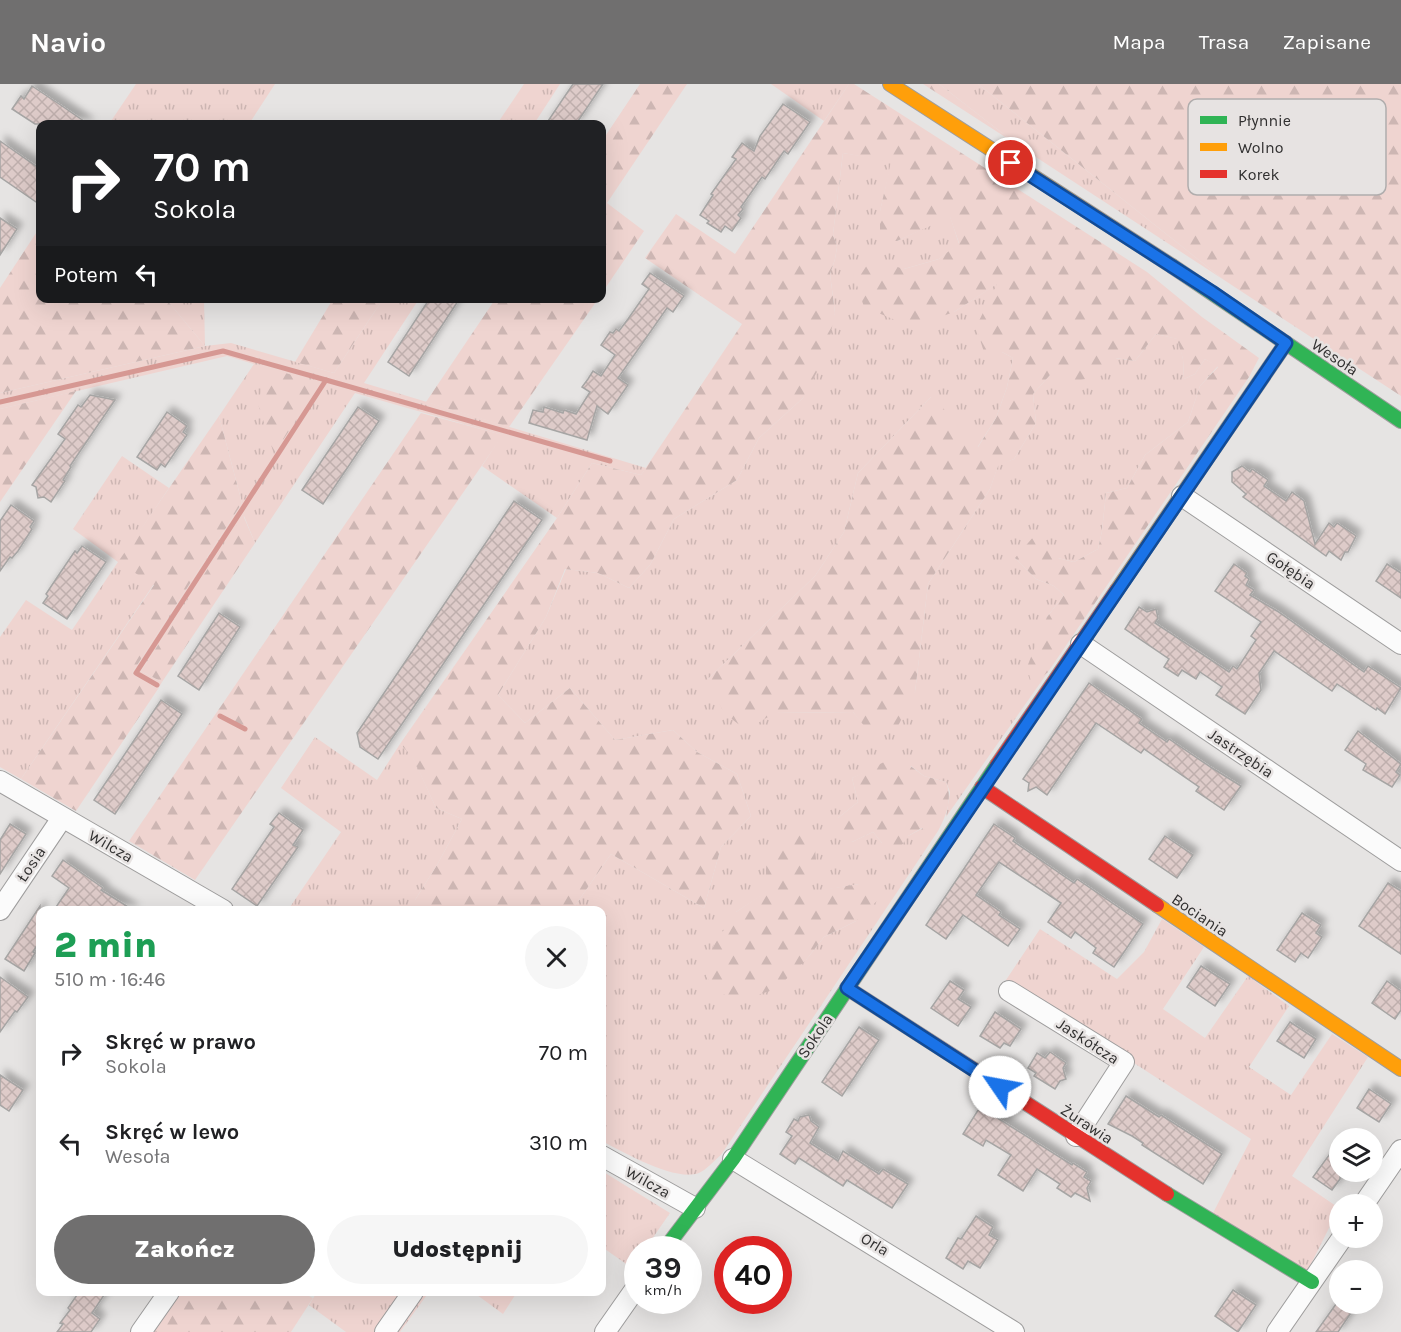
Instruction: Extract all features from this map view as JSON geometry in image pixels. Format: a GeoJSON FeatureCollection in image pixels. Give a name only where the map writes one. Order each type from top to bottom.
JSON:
{"type":"FeatureCollection","features":[{"type":"Feature","properties":{"kind":"street","name":"Wesoła"},"geometry":{"type":"LineString","coordinates":[[890,84],[1212,292],[1401,421]]}},
{"type":"Feature","properties":{"kind":"street","name":"Sokola"},"geometry":{"type":"LineString","coordinates":[[674,1236],[734,1159],[982,787],[1286,343]]}},
{"type":"Feature","properties":{"kind":"street","name":"Gołębia"},"geometry":{"type":"LineString","coordinates":[[1182,496],[1401,644]]}},
{"type":"Feature","properties":{"kind":"street","name":"Jastrzębia"},"geometry":{"type":"LineString","coordinates":[[1081,644],[1401,861]]}},
{"type":"Feature","properties":{"kind":"street","name":"Wilcza"},"geometry":{"type":"LineString","coordinates":[[0,781],[216,906]]}},
{"type":"Feature","properties":{"kind":"street","name":"Bociania"},"geometry":{"type":"LineString","coordinates":[[982,787],[1401,1069]]}},
{"type":"Feature","properties":{"kind":"street","name":"Łosia"},"geometry":{"type":"LineString","coordinates":[[0,910],[62,818]]}},
{"type":"Feature","properties":{"kind":"street","name":"Żurawia"},"geometry":{"type":"LineString","coordinates":[[847,988],[1076,1136],[1312,1282]]}},
{"type":"Feature","properties":{"kind":"street","name":"Jaskółcza"},"geometry":{"type":"LineString","coordinates":[[1009,991],[1124,1062],[1076,1136]]}},
{"type":"Feature","properties":{"kind":"street"},"geometry":{"type":"LineString","coordinates":[[1371,1194],[1401,1150]]}},
{"type":"Feature","properties":{"kind":"street","name":"Wilcza"},"geometry":{"type":"LineString","coordinates":[[606,1158],[695,1208]]}},
{"type":"Feature","properties":{"kind":"street","name":"Orla"},"geometry":{"type":"LineString","coordinates":[[734,1159],[1014,1332]]}},
{"type":"Feature","properties":{"kind":"street"},"geometry":{"type":"LineString","coordinates":[[1277,1332],[1335,1248]]}},
{"type":"Feature","properties":{"kind":"street"},"geometry":{"type":"LineString","coordinates":[[141,1332],[166,1296]]}},
{"type":"Feature","properties":{"kind":"street"},"geometry":{"type":"LineString","coordinates":[[386,1332],[410,1296]]}},
{"type":"Feature","properties":{"kind":"street"},"geometry":{"type":"LineString","coordinates":[[605,1332],[624,1305]]}},
{"type":"Feature","properties":{"kind":"green space"},"geometry":{"type":"Polygon","coordinates":[[[136,84],[275,84],[252,120],[112,120],[136,84]]]}},
{"type":"Feature","properties":{"kind":"green space"},"geometry":{"type":"Polygon","coordinates":[[[524,84],[560,84],[537,120],[500,120],[524,84]]]}},
{"type":"Feature","properties":{"kind":"green space"},"geometry":{"type":"Polygon","coordinates":[[[640,84],[687,84],[607,203],[644,231],[606,287],[606,135],[640,84]]]}},
{"type":"Feature","properties":{"kind":"green space"},"geometry":{"type":"Polygon","coordinates":[[[771,84],[849,84],[824,121],[771,84]]]}},
{"type":"Feature","properties":{"kind":"green space"},"geometry":{"type":"Polygon","coordinates":[[[849,84],[854,84],[1147,272],[1202,317],[1259,358],[1249,377],[1048,672],[1032,685],[1027,667],[1047,617],[1064,595],[1054,586],[1036,579],[1015,558],[1035,535],[1058,558],[1074,562],[1098,549],[1106,493],[1127,488],[1145,455],[1188,422],[1200,386],[1218,367],[1205,359],[1195,374],[1184,379],[1183,359],[1177,339],[1156,334],[1135,361],[1116,358],[1104,375],[1067,383],[1050,375],[1033,394],[1036,423],[1014,459],[998,466],[990,489],[928,584],[915,692],[895,732],[865,727],[853,712],[775,713],[746,730],[724,713],[708,679],[815,576],[844,532],[858,473],[932,396],[978,447],[996,418],[1007,387],[1013,358],[1002,352],[984,352],[976,327],[997,284],[954,312],[912,327],[864,307],[856,282],[871,259],[904,269],[939,259],[959,243],[950,217],[897,241],[880,240],[880,211],[891,162],[843,153],[833,234],[837,247],[830,274],[835,313],[826,355],[803,398],[759,438],[737,480],[674,519],[650,565],[629,588],[598,573],[565,569],[546,617],[498,695],[525,723],[570,688],[615,740],[673,730],[697,752],[737,774],[751,816],[721,847],[704,908],[611,854],[575,906],[415,906],[415,900],[462,819],[436,808],[412,756],[400,744],[557,518],[592,463],[641,475],[742,324],[645,258],[676,214],[735,254],[849,84]]]}},
{"type":"Feature","properties":{"kind":"green space"},"geometry":{"type":"Polygon","coordinates":[[[923,84],[939,84],[1019,146],[923,84]]]}},
{"type":"Feature","properties":{"kind":"green space"},"geometry":{"type":"Polygon","coordinates":[[[939,84],[978,84],[1224,280],[1019,146],[939,84]]]}},
{"type":"Feature","properties":{"kind":"green space"},"geometry":{"type":"Polygon","coordinates":[[[978,84],[1401,84],[1401,396],[1224,280],[978,84]]]}},
{"type":"Feature","properties":{"kind":"green space"},"geometry":{"type":"Polygon","coordinates":[[[843,153],[892,161],[880,211],[897,241],[950,216],[959,244],[939,259],[904,269],[954,312],[998,283],[1002,352],[1013,358],[1007,387],[996,418],[977,448],[931,397],[858,473],[844,532],[815,576],[708,679],[775,713],[853,712],[866,727],[915,692],[928,584],[990,489],[998,465],[1014,459],[1036,423],[1033,394],[1050,375],[1115,358],[1135,361],[1156,334],[1178,339],[1183,359],[1184,379],[1195,374],[1205,359],[1218,366],[1200,386],[1188,422],[1145,455],[1127,488],[1106,493],[1098,549],[1074,562],[1058,558],[1015,558],[1036,579],[1054,586],[1064,595],[1047,617],[1048,672],[946,817],[950,792],[946,782],[924,776],[911,766],[866,772],[852,778],[858,802],[838,818],[852,842],[873,832],[882,843],[908,836],[923,828],[938,831],[721,1155],[699,1173],[689,1175],[663,1170],[606,1143],[606,906],[575,906],[611,854],[704,908],[721,847],[751,816],[737,774],[697,752],[673,730],[615,740],[570,688],[525,723],[498,695],[546,617],[566,569],[598,573],[629,588],[650,565],[674,519],[737,480],[759,438],[803,398],[835,313],[830,274],[837,247],[833,234],[843,153]],[[859,884],[801,894],[768,891],[736,912],[806,960],[824,937],[856,921],[859,884]]]}},
{"type":"Feature","properties":{"kind":"green space"},"geometry":{"type":"Polygon","coordinates":[[[36,233],[36,303],[169,303],[205,346],[0,393],[0,288],[36,233]]]}},
{"type":"Feature","properties":{"kind":"green space"},"geometry":{"type":"Polygon","coordinates":[[[169,303],[204,303],[205,346],[169,303]]]}},
{"type":"Feature","properties":{"kind":"green space"},"geometry":{"type":"Polygon","coordinates":[[[331,303],[380,303],[334,373],[295,362],[331,303]]]}},
{"type":"Feature","properties":{"kind":"green space"},"geometry":{"type":"Polygon","coordinates":[[[380,303],[416,303],[364,383],[646,468],[641,475],[592,463],[557,518],[482,466],[502,435],[355,393],[255,543],[244,516],[141,671],[162,682],[158,689],[132,673],[242,503],[219,416],[254,364],[227,356],[0,409],[0,393],[205,346],[231,343],[334,373],[380,303]]]}},
{"type":"Feature","properties":{"kind":"green space"},"geometry":{"type":"Polygon","coordinates":[[[493,303],[595,303],[509,427],[426,402],[493,303]]]}},
{"type":"Feature","properties":{"kind":"green space"},"geometry":{"type":"Polygon","coordinates":[[[275,370],[320,383],[274,454],[258,404],[262,388],[275,370]]]}},
{"type":"Feature","properties":{"kind":"green space"},"geometry":{"type":"Polygon","coordinates":[[[76,391],[0,502],[0,409],[76,391]]]}},
{"type":"Feature","properties":{"kind":"green space"},"geometry":{"type":"Polygon","coordinates":[[[421,413],[503,435],[195,880],[129,841],[421,413]]]}},
{"type":"Feature","properties":{"kind":"green space"},"geometry":{"type":"Polygon","coordinates":[[[219,416],[242,503],[132,673],[158,689],[76,811],[21,779],[154,585],[118,562],[219,416]]]}},
{"type":"Feature","properties":{"kind":"green space"},"geometry":{"type":"Polygon","coordinates":[[[122,456],[169,488],[119,562],[154,584],[21,779],[0,767],[0,637],[26,600],[72,630],[118,562],[73,529],[122,456]]]}},
{"type":"Feature","properties":{"kind":"green space"},"geometry":{"type":"Polygon","coordinates":[[[243,515],[255,543],[162,682],[141,671],[243,515]]]}},
{"type":"Feature","properties":{"kind":"green space"},"geometry":{"type":"Polygon","coordinates":[[[315,737],[377,780],[400,744],[412,755],[436,808],[462,819],[415,900],[415,906],[291,906],[341,832],[281,788],[315,737]]]}},
{"type":"Feature","properties":{"kind":"green space"},"geometry":{"type":"Polygon","coordinates":[[[892,758],[909,765],[924,776],[946,782],[949,801],[938,831],[928,832],[922,828],[908,836],[900,848],[882,843],[873,832],[852,842],[837,836],[838,818],[858,802],[852,778],[892,758]]]}},
{"type":"Feature","properties":{"kind":"green space"},"geometry":{"type":"Polygon","coordinates":[[[789,832],[806,833],[814,839],[817,870],[802,893],[859,884],[878,900],[856,921],[824,937],[806,960],[776,989],[748,998],[720,994],[706,976],[713,946],[736,912],[767,891],[766,871],[769,858],[789,832]]]}},
{"type":"Feature","properties":{"kind":"green space"},"geometry":{"type":"Polygon","coordinates":[[[1162,919],[1204,947],[1163,1009],[1205,1038],[1248,976],[1289,1006],[1249,1067],[1291,1095],[1332,1034],[1368,1057],[1292,1176],[1329,1201],[1329,1228],[1306,1274],[1212,1215],[1251,1139],[1006,980],[1040,929],[1117,979],[1144,952],[1162,919]]]}},
{"type":"Feature","properties":{"kind":"green space"},"geometry":{"type":"Polygon","coordinates":[[[606,1173],[670,1213],[654,1236],[624,1236],[624,1262],[606,1250],[606,1173]]]}},
{"type":"Feature","properties":{"kind":"green space"},"geometry":{"type":"Polygon","coordinates":[[[175,1296],[309,1296],[313,1298],[291,1332],[152,1332],[175,1296]]]}},
{"type":"Feature","properties":{"kind":"green space"},"geometry":{"type":"Polygon","coordinates":[[[315,1296],[426,1296],[400,1332],[346,1332],[309,1305],[315,1296]]]}},
{"type":"Feature","properties":{"kind":"green space"},"geometry":{"type":"Polygon","coordinates":[[[478,1296],[514,1296],[503,1314],[478,1296]]]}},
{"type":"Feature","properties":{"kind":"building"},"geometry":{"type":"Polygon","coordinates":[[[573,84],[603,84],[579,120],[549,120],[573,84]]]}},
{"type":"Feature","properties":{"kind":"building"},"geometry":{"type":"Polygon","coordinates":[[[32,86],[82,120],[36,120],[35,124],[12,109],[21,96],[24,99],[32,86]]]}},
{"type":"Feature","properties":{"kind":"building"},"geometry":{"type":"Polygon","coordinates":[[[783,104],[810,122],[788,154],[784,151],[765,179],[762,177],[741,207],[743,209],[738,215],[741,218],[732,231],[725,226],[721,232],[707,223],[709,221],[700,215],[713,195],[711,194],[736,159],[732,157],[742,143],[754,151],[760,136],[783,104]]]}},
{"type":"Feature","properties":{"kind":"building"},"geometry":{"type":"Polygon","coordinates":[[[0,141],[36,166],[36,202],[0,177],[0,141]]]}},
{"type":"Feature","properties":{"kind":"building"},"geometry":{"type":"Polygon","coordinates":[[[0,218],[17,229],[0,255],[0,218]]]}},
{"type":"Feature","properties":{"kind":"building"},"geometry":{"type":"Polygon","coordinates":[[[650,273],[684,296],[673,312],[667,308],[618,378],[628,385],[608,414],[597,406],[587,440],[529,423],[533,410],[543,412],[544,407],[563,413],[564,410],[576,414],[590,392],[582,387],[593,371],[601,376],[615,355],[601,345],[610,332],[613,333],[616,329],[619,331],[649,289],[642,284],[650,273]]]}},
{"type":"Feature","properties":{"kind":"building"},"geometry":{"type":"Polygon","coordinates":[[[427,303],[457,303],[409,376],[388,362],[427,303]]]}},
{"type":"Feature","properties":{"kind":"building"},"geometry":{"type":"Polygon","coordinates":[[[90,395],[115,400],[70,466],[63,480],[65,481],[51,502],[44,497],[38,498],[36,487],[32,485],[65,439],[58,434],[78,405],[81,407],[90,395]]]}},
{"type":"Feature","properties":{"kind":"building"},"geometry":{"type":"Polygon","coordinates":[[[358,407],[379,421],[323,504],[302,490],[358,407]]]}},
{"type":"Feature","properties":{"kind":"building"},"geometry":{"type":"Polygon","coordinates":[[[167,412],[187,426],[183,432],[187,435],[165,467],[161,464],[157,470],[137,457],[167,412]]]}},
{"type":"Feature","properties":{"kind":"building"},"geometry":{"type":"Polygon","coordinates":[[[1242,466],[1250,472],[1252,469],[1268,480],[1264,486],[1286,501],[1292,492],[1304,501],[1315,544],[1329,523],[1334,527],[1337,523],[1356,536],[1341,560],[1329,551],[1326,556],[1243,497],[1246,494],[1232,482],[1232,472],[1242,466]]]}},
{"type":"Feature","properties":{"kind":"building"},"geometry":{"type":"Polygon","coordinates":[[[514,501],[542,520],[378,759],[360,747],[357,733],[514,501]]]}},
{"type":"Feature","properties":{"kind":"building"},"geometry":{"type":"Polygon","coordinates":[[[11,505],[34,521],[30,527],[32,529],[18,551],[12,558],[10,557],[0,571],[0,521],[11,505]]]}},
{"type":"Feature","properties":{"kind":"building"},"geometry":{"type":"Polygon","coordinates":[[[82,546],[106,562],[67,619],[43,603],[48,596],[46,594],[75,551],[77,553],[82,546]]]}},
{"type":"Feature","properties":{"kind":"building"},"geometry":{"type":"Polygon","coordinates":[[[1234,564],[1247,573],[1245,576],[1249,579],[1246,585],[1254,590],[1250,595],[1277,611],[1364,672],[1368,666],[1401,688],[1385,714],[1337,684],[1332,691],[1274,651],[1259,673],[1261,690],[1245,714],[1216,695],[1222,687],[1200,672],[1196,679],[1182,670],[1178,676],[1164,667],[1169,659],[1125,629],[1139,607],[1147,612],[1156,609],[1158,618],[1155,623],[1229,672],[1233,666],[1237,669],[1256,640],[1251,636],[1261,622],[1215,591],[1234,564]]]}},
{"type":"Feature","properties":{"kind":"building"},"geometry":{"type":"Polygon","coordinates":[[[1387,564],[1401,573],[1401,598],[1376,581],[1387,564]]]}},
{"type":"Feature","properties":{"kind":"building"},"geometry":{"type":"Polygon","coordinates":[[[219,613],[240,627],[199,690],[178,676],[219,613]]]}},
{"type":"Feature","properties":{"kind":"building"},"geometry":{"type":"Polygon","coordinates":[[[1089,683],[1142,719],[1139,723],[1167,742],[1169,739],[1241,786],[1224,810],[1196,791],[1199,787],[1144,749],[1141,753],[1096,723],[1047,795],[1036,787],[1028,791],[1029,783],[1023,779],[1089,683]]]}},
{"type":"Feature","properties":{"kind":"building"},"geometry":{"type":"Polygon","coordinates":[[[161,700],[182,714],[115,814],[94,800],[161,700]]]}},
{"type":"Feature","properties":{"kind":"building"},"geometry":{"type":"Polygon","coordinates":[[[1358,731],[1401,764],[1396,772],[1400,775],[1392,787],[1363,770],[1366,764],[1345,750],[1358,731]]]}},
{"type":"Feature","properties":{"kind":"building"},"geometry":{"type":"Polygon","coordinates":[[[279,813],[303,830],[293,845],[298,847],[257,906],[232,889],[274,827],[270,824],[279,813]]]}},
{"type":"Feature","properties":{"kind":"building"},"geometry":{"type":"Polygon","coordinates":[[[10,824],[26,834],[0,874],[0,840],[10,824]]]}},
{"type":"Feature","properties":{"kind":"building"},"geometry":{"type":"Polygon","coordinates":[[[994,824],[1015,838],[1013,841],[1074,883],[1077,879],[1143,924],[1114,967],[1093,953],[1096,948],[1075,932],[1071,938],[1048,922],[1061,903],[999,862],[976,895],[1001,912],[999,915],[1020,929],[1008,946],[963,915],[946,939],[926,925],[994,824]]]}},
{"type":"Feature","properties":{"kind":"building"},"geometry":{"type":"Polygon","coordinates":[[[1165,836],[1193,855],[1177,878],[1149,859],[1165,836]]]}},
{"type":"Feature","properties":{"kind":"building"},"geometry":{"type":"Polygon","coordinates":[[[63,860],[103,888],[101,890],[127,906],[57,906],[69,888],[52,876],[63,860]]]}},
{"type":"Feature","properties":{"kind":"building"},"geometry":{"type":"Polygon","coordinates":[[[1388,883],[1401,891],[1401,954],[1359,926],[1388,883]]]}},
{"type":"Feature","properties":{"kind":"building"},"geometry":{"type":"Polygon","coordinates":[[[36,912],[36,947],[33,952],[35,953],[24,971],[5,959],[36,912]]]}},
{"type":"Feature","properties":{"kind":"building"},"geometry":{"type":"Polygon","coordinates":[[[1302,913],[1321,925],[1316,933],[1322,937],[1308,958],[1301,953],[1295,962],[1277,950],[1302,913]]]}},
{"type":"Feature","properties":{"kind":"building"},"geometry":{"type":"Polygon","coordinates":[[[1201,966],[1230,984],[1215,1006],[1187,987],[1201,966]]]}},
{"type":"Feature","properties":{"kind":"building"},"geometry":{"type":"Polygon","coordinates":[[[0,977],[28,997],[0,1032],[0,977]]]}},
{"type":"Feature","properties":{"kind":"building"},"geometry":{"type":"Polygon","coordinates":[[[950,981],[964,990],[958,999],[971,1007],[958,1026],[931,1008],[950,981]]]}},
{"type":"Feature","properties":{"kind":"building"},"geometry":{"type":"Polygon","coordinates":[[[1387,981],[1401,991],[1401,1010],[1395,1019],[1372,1003],[1387,981]]]}},
{"type":"Feature","properties":{"kind":"building"},"geometry":{"type":"Polygon","coordinates":[[[995,1012],[1021,1029],[1010,1046],[1004,1043],[1000,1048],[980,1036],[995,1012]]]}},
{"type":"Feature","properties":{"kind":"building"},"geometry":{"type":"Polygon","coordinates":[[[1290,1022],[1316,1039],[1304,1058],[1277,1041],[1290,1022]]]}},
{"type":"Feature","properties":{"kind":"building"},"geometry":{"type":"Polygon","coordinates":[[[859,1027],[879,1040],[842,1096],[822,1082],[859,1027]]]}},
{"type":"Feature","properties":{"kind":"building"},"geometry":{"type":"Polygon","coordinates":[[[1050,1052],[1066,1063],[1063,1068],[1066,1079],[1060,1081],[1055,1089],[1034,1076],[1036,1073],[1028,1068],[1037,1053],[1045,1058],[1050,1052]]]}},
{"type":"Feature","properties":{"kind":"building"},"geometry":{"type":"Polygon","coordinates":[[[0,1075],[23,1090],[9,1111],[0,1105],[0,1075]]]}},
{"type":"Feature","properties":{"kind":"building"},"geometry":{"type":"Polygon","coordinates":[[[1369,1089],[1391,1104],[1379,1122],[1357,1108],[1369,1089]]]}},
{"type":"Feature","properties":{"kind":"building"},"geometry":{"type":"Polygon","coordinates":[[[1126,1096],[1159,1117],[1161,1115],[1222,1154],[1203,1184],[1142,1145],[1143,1143],[1132,1136],[1108,1124],[1126,1096]]]}},
{"type":"Feature","properties":{"kind":"building"},"geometry":{"type":"Polygon","coordinates":[[[980,1107],[1072,1165],[1073,1163],[1087,1172],[1084,1177],[1091,1181],[1087,1188],[1090,1201],[1075,1193],[1071,1197],[1057,1188],[1060,1184],[1037,1169],[1023,1191],[998,1175],[1011,1155],[986,1140],[983,1146],[963,1134],[980,1107]]]}},
{"type":"Feature","properties":{"kind":"building"},"geometry":{"type":"Polygon","coordinates":[[[809,1115],[811,1121],[819,1127],[810,1143],[838,1161],[843,1151],[879,1174],[883,1169],[908,1184],[892,1208],[847,1180],[843,1186],[799,1158],[795,1164],[780,1154],[792,1136],[786,1132],[794,1119],[798,1121],[800,1117],[809,1115]]]}},
{"type":"Feature","properties":{"kind":"building"},"geometry":{"type":"Polygon","coordinates":[[[1329,1155],[1329,1182],[1338,1182],[1332,1190],[1313,1177],[1329,1155]]]}},
{"type":"Feature","properties":{"kind":"building"},"geometry":{"type":"Polygon","coordinates":[[[976,1216],[993,1227],[989,1235],[998,1240],[980,1268],[968,1261],[963,1269],[946,1258],[958,1238],[961,1239],[976,1216]]]}},
{"type":"Feature","properties":{"kind":"building"},"geometry":{"type":"Polygon","coordinates":[[[1233,1290],[1256,1305],[1238,1332],[1215,1316],[1233,1290]]]}},
{"type":"Feature","properties":{"kind":"building"},"geometry":{"type":"Polygon","coordinates":[[[76,1296],[103,1296],[92,1313],[100,1319],[91,1332],[57,1332],[63,1324],[60,1323],[70,1310],[68,1308],[76,1296]]]}},
{"type":"Feature","properties":{"kind":"building"},"geometry":{"type":"Polygon","coordinates":[[[1329,1314],[1350,1314],[1338,1332],[1316,1332],[1329,1314]]]}},
{"type":"Feature","properties":{"kind":"waterway"},"geometry":{"type":"LineString","coordinates":[[0,402],[223,351],[326,380],[136,673],[157,685]]}},
{"type":"Feature","properties":{"kind":"waterway"},"geometry":{"type":"LineString","coordinates":[[326,380],[610,461]]}},
{"type":"Feature","properties":{"kind":"waterway"},"geometry":{"type":"LineString","coordinates":[[220,716],[245,729]]}},
{"type":"Feature","properties":{"kind":"traffic: fast"},"geometry":{"type":"LineString","coordinates":[[1172,266],[1401,421]]}},
{"type":"Feature","properties":{"kind":"traffic: fast"},"geometry":{"type":"LineString","coordinates":[[675,1236],[733,1159],[997,765]]}},
{"type":"Feature","properties":{"kind":"traffic: fast"},"geometry":{"type":"LineString","coordinates":[[1167,1194],[1312,1282]]}},
{"type":"Feature","properties":{"kind":"traffic: slow"},"geometry":{"type":"LineString","coordinates":[[890,84],[1172,266]]}},
{"type":"Feature","properties":{"kind":"traffic: slow"},"geometry":{"type":"LineString","coordinates":[[1117,590],[1286,343]]}},
{"type":"Feature","properties":{"kind":"traffic: slow"},"geometry":{"type":"LineString","coordinates":[[1157,905],[1401,1069]]}},
{"type":"Feature","properties":{"kind":"traffic: jam"},"geometry":{"type":"LineString","coordinates":[[997,765],[1117,590]]}},
{"type":"Feature","properties":{"kind":"traffic: jam"},"geometry":{"type":"LineString","coordinates":[[982,787],[1157,905]]}},
{"type":"Feature","properties":{"kind":"traffic: jam"},"geometry":{"type":"LineString","coordinates":[[847,988],[1167,1194]]}},
{"type":"Feature","properties":{"kind":"route"},"geometry":{"type":"LineString","coordinates":[[1000,1087],[847,988],[1286,343],[1212,292],[1011,163]]}}]}
